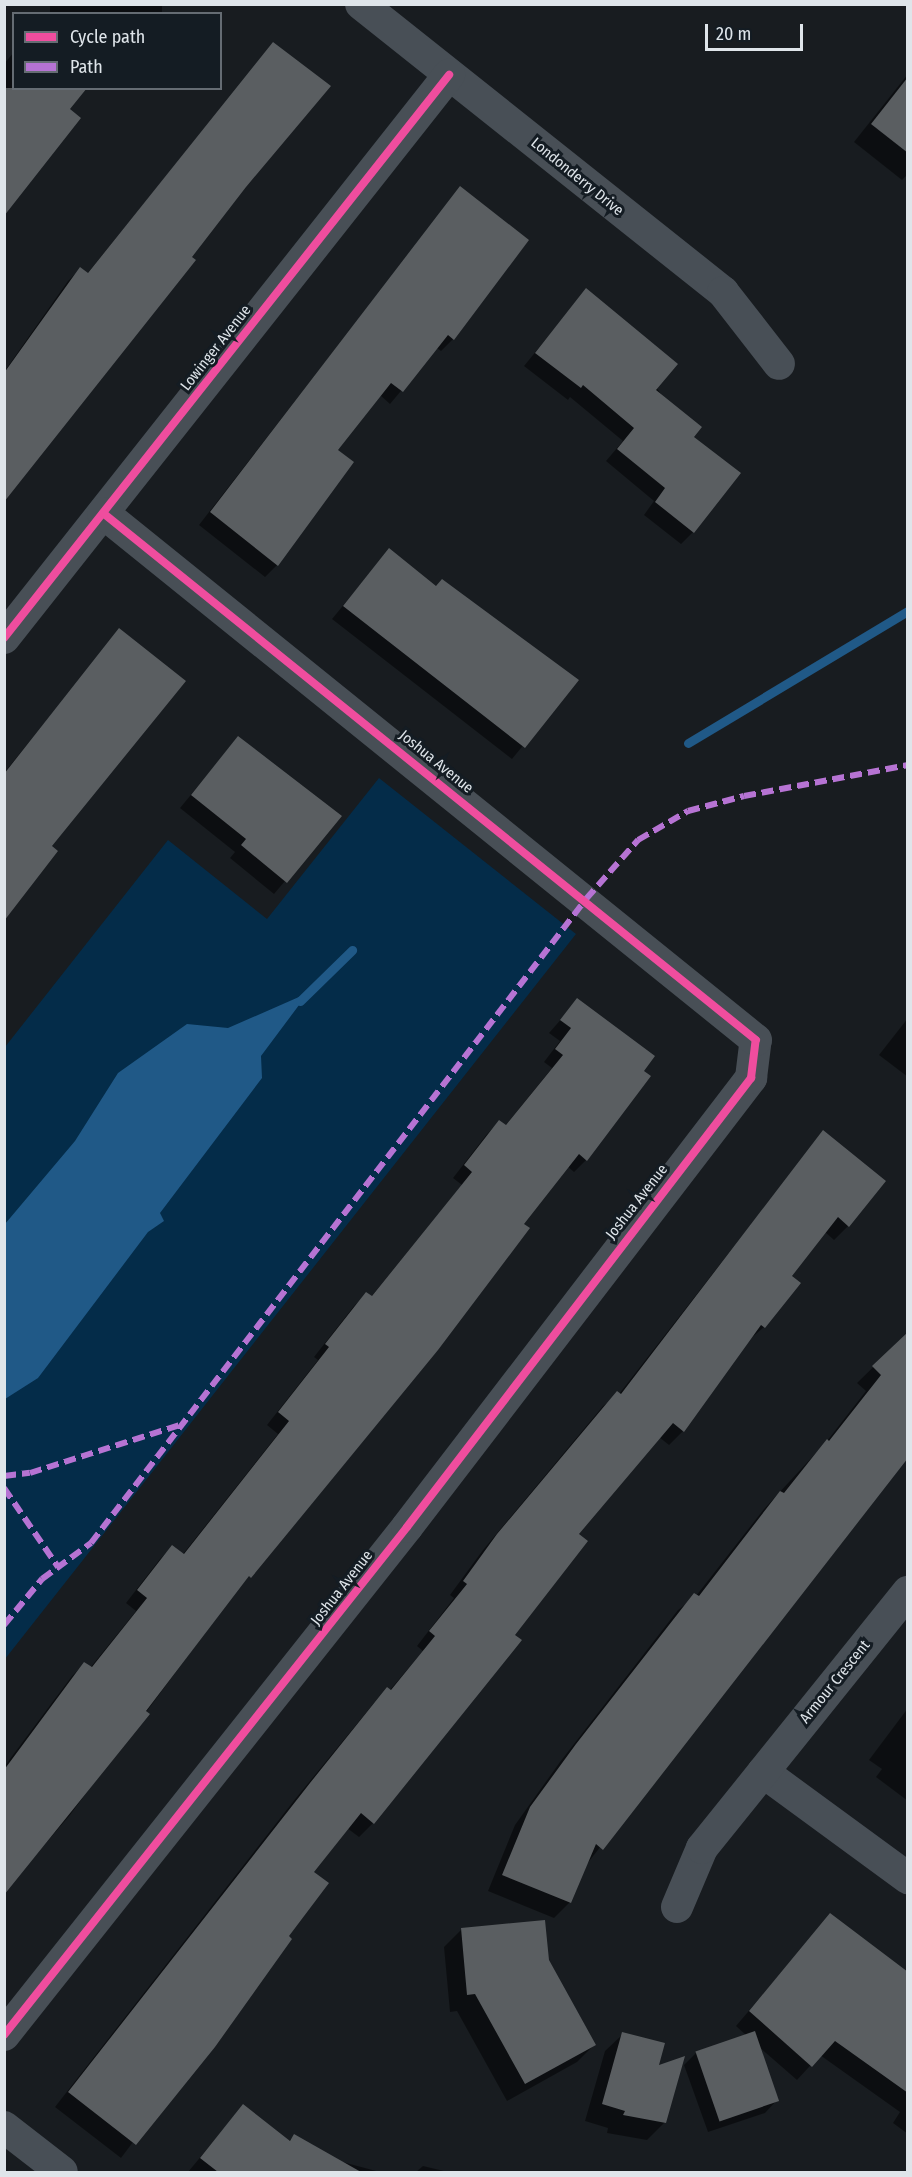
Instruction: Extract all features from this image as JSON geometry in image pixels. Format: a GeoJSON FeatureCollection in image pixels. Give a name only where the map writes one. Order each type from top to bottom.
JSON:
{"type":"FeatureCollection","features":[{"type":"Feature","properties":{"kind":"street","name":"Londonderry Drive"},"geometry":{"type":"LineString","coordinates":[[361,4],[723,292],[779,364]]}},
{"type":"Feature","properties":{"kind":"street","name":"Lowinger Avenue"},"geometry":{"type":"LineString","coordinates":[[4,638],[449,75]]}},
{"type":"Feature","properties":{"kind":"street","name":"Joshua Avenue"},"geometry":{"type":"LineString","coordinates":[[4,2035],[407,1527],[751,1078],[756,1040],[102,513]]}},
{"type":"Feature","properties":{"kind":"street","name":"Armour Crescent"},"geometry":{"type":"LineString","coordinates":[[677,1907],[702,1848],[908,1592]]}},
{"type":"Feature","properties":{"kind":"street"},"geometry":{"type":"LineString","coordinates":[[763,1772],[908,1878]]}},
{"type":"Feature","properties":{"kind":"street"},"geometry":{"type":"LineString","coordinates":[[4,2127],[62,2172]]}},
{"type":"Feature","properties":{"kind":"shaded area"},"geometry":{"type":"Polygon","coordinates":[[[379,778],[576,934],[5,1659],[5,1047],[168,840],[267,919],[379,778]]]}},
{"type":"Feature","properties":{"kind":"shaded area"},"geometry":{"type":"Polygon","coordinates":[[[308,993],[261,1056],[262,1078],[160,1213],[164,1221],[148,1232],[38,1378],[5,1399],[5,1224],[75,1141],[118,1073],[187,1024],[228,1028],[308,993]]]}},
{"type":"Feature","properties":{"kind":"building"},"geometry":{"type":"Polygon","coordinates":[[[273,42],[331,86],[246,187],[192,257],[196,260],[4,502],[4,373],[80,267],[88,273],[273,42]]]}},
{"type":"Feature","properties":{"kind":"building"},"geometry":{"type":"Polygon","coordinates":[[[908,77],[908,153],[871,124],[908,77]]]}},
{"type":"Feature","properties":{"kind":"building"},"geometry":{"type":"Polygon","coordinates":[[[4,88],[12,88],[12,90],[85,90],[70,109],[81,118],[4,216],[4,88]]]}},
{"type":"Feature","properties":{"kind":"building"},"geometry":{"type":"Polygon","coordinates":[[[460,186],[529,240],[454,340],[448,335],[403,392],[391,383],[338,450],[354,462],[278,566],[210,512],[460,186]]]}},
{"type":"Feature","properties":{"kind":"building"},"geometry":{"type":"Polygon","coordinates":[[[586,288],[678,364],[656,390],[702,427],[694,437],[741,473],[694,533],[655,502],[665,488],[617,449],[634,428],[583,385],[581,388],[535,353],[586,288]]]}},
{"type":"Feature","properties":{"kind":"building"},"geometry":{"type":"Polygon","coordinates":[[[389,548],[436,586],[442,579],[579,680],[525,748],[343,606],[389,548]]]}},
{"type":"Feature","properties":{"kind":"building"},"geometry":{"type":"Polygon","coordinates":[[[119,628],[186,681],[52,846],[58,851],[4,921],[4,774],[119,628]]]}},
{"type":"Feature","properties":{"kind":"building"},"geometry":{"type":"Polygon","coordinates":[[[238,736],[342,816],[287,883],[241,845],[246,839],[191,795],[238,736]]]}},
{"type":"Feature","properties":{"kind":"building"},"geometry":{"type":"Polygon","coordinates":[[[577,998],[655,1056],[644,1071],[651,1076],[587,1161],[579,1154],[524,1224],[530,1228],[438,1350],[251,1578],[249,1576],[146,1711],[150,1714],[4,1895],[4,1770],[84,1662],[92,1667],[147,1598],[137,1590],[172,1545],[184,1554],[289,1421],[278,1412],[329,1347],[325,1344],[366,1292],[372,1296],[472,1172],[464,1165],[499,1120],[506,1125],[563,1055],[555,1049],[571,1028],[560,1020],[577,998]]]}},
{"type":"Feature","properties":{"kind":"building"},"geometry":{"type":"Polygon","coordinates":[[[823,1130],[886,1181],[849,1227],[838,1217],[792,1276],[801,1283],[765,1328],[761,1325],[684,1432],[673,1423],[579,1534],[588,1541],[515,1635],[522,1640],[374,1824],[361,1813],[314,1872],[329,1883],[289,1936],[292,1939],[215,2047],[136,2145],[68,2092],[387,1687],[391,1690],[435,1636],[429,1631],[467,1584],[463,1581],[497,1534],[617,1391],[621,1394],[823,1130]]]}},
{"type":"Feature","properties":{"kind":"building"},"geometry":{"type":"Polygon","coordinates":[[[908,1332],[908,1458],[603,1850],[596,1844],[571,1903],[502,1875],[530,1807],[576,1744],[694,1593],[699,1596],[780,1491],[784,1493],[827,1439],[829,1441],[881,1375],[872,1366],[908,1332]]]}},
{"type":"Feature","properties":{"kind":"building"},"geometry":{"type":"Polygon","coordinates":[[[830,1913],[908,1972],[908,2093],[835,2041],[812,2067],[749,2011],[830,1913]]]}},
{"type":"Feature","properties":{"kind":"building"},"geometry":{"type":"Polygon","coordinates":[[[545,1920],[549,1960],[596,2045],[525,2084],[475,1994],[467,1995],[461,1928],[545,1920]]]}},
{"type":"Feature","properties":{"kind":"building"},"geometry":{"type":"Polygon","coordinates":[[[755,2031],[779,2101],[720,2121],[695,2052],[755,2031]]]}},
{"type":"Feature","properties":{"kind":"building"},"geometry":{"type":"Polygon","coordinates":[[[622,2032],[665,2043],[659,2065],[685,2056],[666,2123],[623,2115],[625,2111],[602,2104],[622,2032]]]}},
{"type":"Feature","properties":{"kind":"building"},"geometry":{"type":"Polygon","coordinates":[[[243,2104],[290,2141],[294,2134],[361,2172],[218,2172],[200,2158],[243,2104]]]}},
{"type":"Feature","properties":{"kind":"waterway"},"geometry":{"type":"LineString","coordinates":[[688,743],[908,611]]}},
{"type":"Feature","properties":{"kind":"waterway"},"geometry":{"type":"LineString","coordinates":[[300,1001],[352,950]]}},
{"type":"Feature","properties":{"kind":"marked path"},"geometry":{"type":"LineString","coordinates":[[4,1625],[42,1579],[91,1543],[586,899],[638,840],[688,811],[744,796],[908,765]]}},
{"type":"Feature","properties":{"kind":"marked path"},"geometry":{"type":"LineString","coordinates":[[4,1476],[30,1473],[183,1424]]}},
{"type":"Feature","properties":{"kind":"marked path"},"geometry":{"type":"LineString","coordinates":[[4,1488],[58,1567]]}},
{"type":"Feature","properties":{"kind":"cycle path"},"geometry":{"type":"LineString","coordinates":[[4,638],[449,75]]}},
{"type":"Feature","properties":{"kind":"cycle path"},"geometry":{"type":"LineString","coordinates":[[4,2035],[407,1527],[751,1078],[756,1040],[103,513]]}}]}
